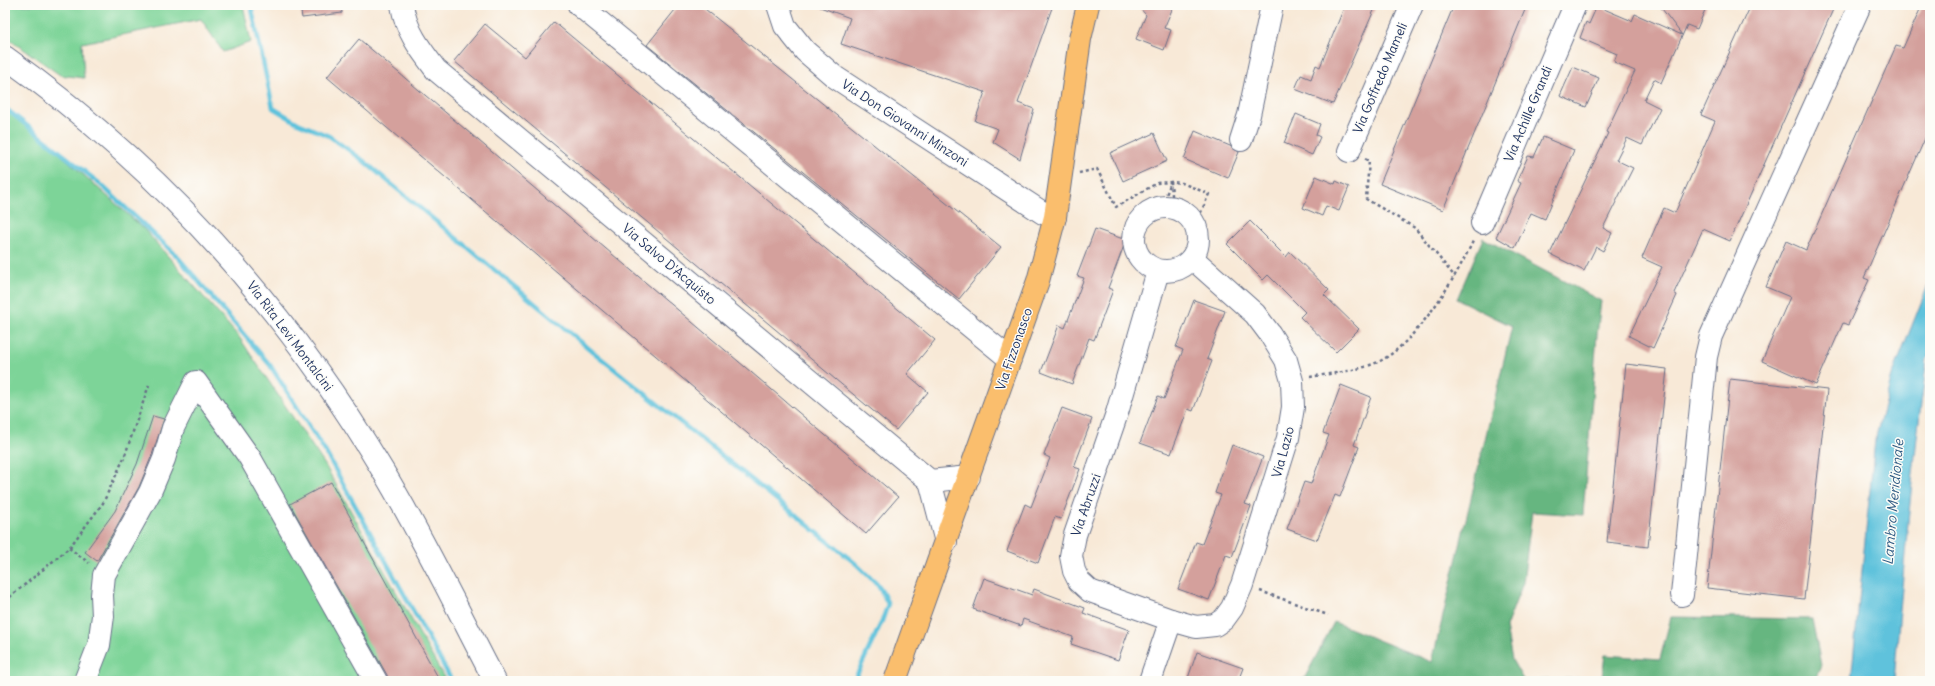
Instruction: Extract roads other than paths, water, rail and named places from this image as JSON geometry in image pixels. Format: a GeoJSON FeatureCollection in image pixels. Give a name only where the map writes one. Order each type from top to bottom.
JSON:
{"type":"FeatureCollection","features":[{"type":"Feature","properties":{"kind":"main road","name":"Via Fizzonasco"},"geometry":{"type":"LineString","coordinates":[[895,681],[946,542],[1038,281],[1055,217],[1080,39],[1088,5]]}},
{"type":"Feature","properties":{"kind":"street","name":"Via Salvo D'Acquisto"},"geometry":{"type":"LineString","coordinates":[[402,5],[407,25],[414,41],[436,70],[930,481]]}},
{"type":"Feature","properties":{"kind":"street"},"geometry":{"type":"LineString","coordinates":[[579,5],[1010,359]]}},
{"type":"Feature","properties":{"kind":"street","name":"Via Don Giovanni Minzoni"},"geometry":{"type":"LineString","coordinates":[[778,5],[785,26],[805,52],[835,77],[1043,213],[1055,217]]}},
{"type":"Feature","properties":{"kind":"street"},"geometry":{"type":"LineString","coordinates":[[1241,140],[1249,115],[1272,5]]}},
{"type":"Feature","properties":{"kind":"street","name":"Via Goffredo Mameli"},"geometry":{"type":"LineString","coordinates":[[1349,151],[1412,5]]}},
{"type":"Feature","properties":{"kind":"street","name":"Via Achille Grandi"},"geometry":{"type":"LineString","coordinates":[[1482,222],[1575,5]]}},
{"type":"Feature","properties":{"kind":"street"},"geometry":{"type":"LineString","coordinates":[[1682,595],[1706,357],[1711,336],[1860,5]]}},
{"type":"Feature","properties":{"kind":"street","name":"Via Rita Levi Montalcini"},"geometry":{"type":"LineString","coordinates":[[5,57],[37,80],[112,140],[165,190],[206,232],[259,293],[309,358],[383,471],[411,520],[495,681]]}},
{"type":"Feature","properties":{"kind":"street"},"geometry":{"type":"LineString","coordinates":[[1167,208],[1185,213],[1193,223],[1198,234],[1197,247],[1192,258],[1183,267],[1171,271],[1158,271],[1147,266],[1138,256],[1134,244],[1134,232],[1140,221],[1149,212],[1167,208]]}},
{"type":"Feature","properties":{"kind":"street","name":"Via Lazio"},"geometry":{"type":"LineString","coordinates":[[1171,620],[1196,627],[1214,625],[1224,619],[1232,608],[1242,585],[1288,438],[1293,407],[1292,381],[1286,360],[1270,334],[1254,314],[1192,258]]}},
{"type":"Feature","properties":{"kind":"street","name":"Via Abruzzi"},"geometry":{"type":"LineString","coordinates":[[1158,271],[1118,413],[1076,535],[1071,556],[1074,571],[1079,581],[1090,591],[1171,620]]}},
{"type":"Feature","properties":{"kind":"street"},"geometry":{"type":"LineString","coordinates":[[85,681],[99,645],[103,616],[102,595],[104,575],[150,492],[164,460],[173,428],[196,382],[250,458],[376,681]]}},
{"type":"Feature","properties":{"kind":"street"},"geometry":{"type":"LineString","coordinates":[[946,542],[930,481],[969,477]]}},
{"type":"Feature","properties":{"kind":"street"},"geometry":{"type":"LineString","coordinates":[[1150,681],[1171,620]]}},
{"type":"Feature","properties":{"kind":"water","name":"Lambro Meridionale"},"geometry":{"type":"Polygon","coordinates":[[[1930,280],[1930,353],[1927,359],[1912,480],[1894,681],[1851,681],[1875,440],[1892,376],[1930,280]]]}},
{"type":"Feature","properties":{"kind":"waterway"},"geometry":{"type":"LineString","coordinates":[[251,5],[273,108],[298,123],[329,136],[360,158],[592,351],[855,563],[879,586],[888,604],[882,621],[854,681]]}},
{"type":"Feature","properties":{"kind":"waterway"},"geometry":{"type":"LineString","coordinates":[[5,108],[99,183],[176,255],[270,365],[325,451],[452,681]]}}]}
